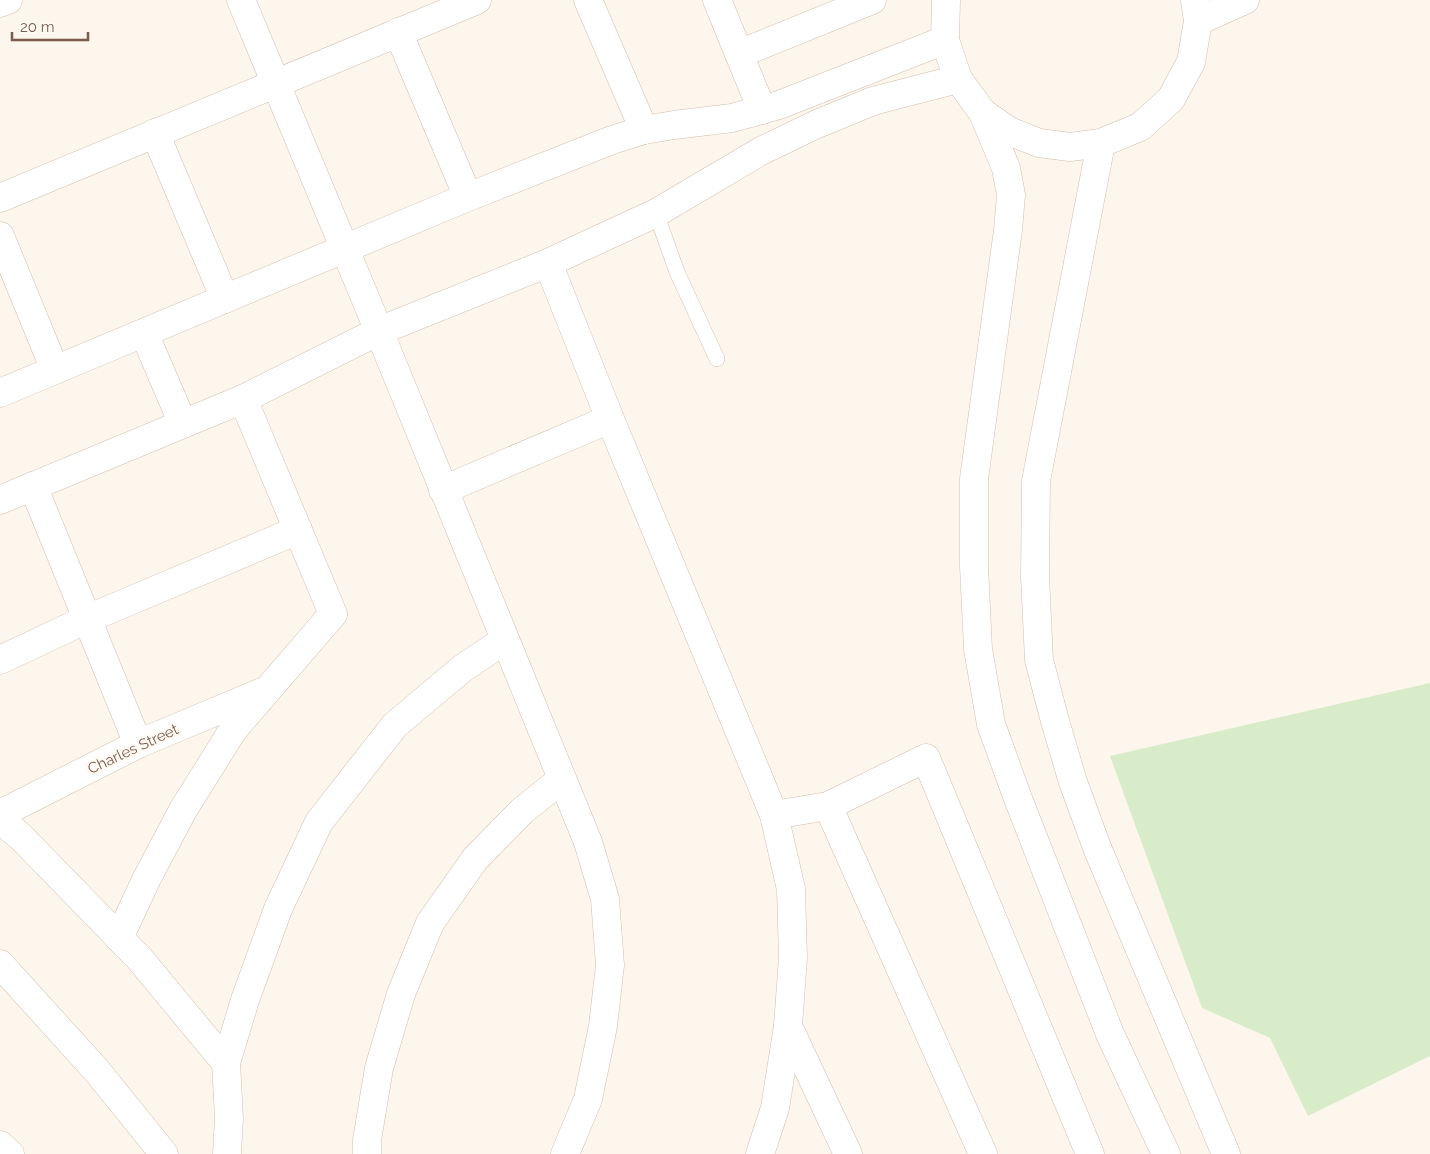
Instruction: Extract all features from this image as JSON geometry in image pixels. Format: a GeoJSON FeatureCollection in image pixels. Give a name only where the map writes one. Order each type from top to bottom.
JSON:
{"type":"FeatureCollection","features":[{"type":"Feature","properties":{"kind":"street"},"geometry":{"type":"LineString","coordinates":[[0,3],[8,0]]}},
{"type":"Feature","properties":{"kind":"street"},"geometry":{"type":"LineString","coordinates":[[241,0],[588,842],[605,899],[610,965],[603,1026],[588,1099],[564,1154]]}},
{"type":"Feature","properties":{"kind":"street"},"geometry":{"type":"LineString","coordinates":[[0,198],[477,0]]}},
{"type":"Feature","properties":{"kind":"street"},"geometry":{"type":"LineString","coordinates":[[588,0],[644,130]]}},
{"type":"Feature","properties":{"kind":"street"},"geometry":{"type":"LineString","coordinates":[[717,0],[762,110]]}},
{"type":"Feature","properties":{"kind":"street"},"geometry":{"type":"LineString","coordinates":[[739,54],[872,0]]}},
{"type":"Feature","properties":{"kind":"street"},"geometry":{"type":"LineString","coordinates":[[946,0],[945,40],[958,79],[983,113],[1006,168],[1011,195],[1008,230],[974,479],[974,566],[978,649],[991,724],[1110,1034],[1166,1154]]}},
{"type":"Feature","properties":{"kind":"street"},"geometry":{"type":"LineString","coordinates":[[983,113],[1009,131],[1038,143],[1070,147],[1102,144],[1140,127],[1171,99],[1191,62],[1196,11],[1245,0]]}},
{"type":"Feature","properties":{"kind":"street"},"geometry":{"type":"LineString","coordinates":[[398,32],[468,197]]}},
{"type":"Feature","properties":{"kind":"street"},"geometry":{"type":"LineString","coordinates":[[0,393],[468,197],[612,140],[644,130],[674,124],[732,118],[762,110],[945,40]]}},
{"type":"Feature","properties":{"kind":"street"},"geometry":{"type":"LineString","coordinates":[[0,500],[243,399],[379,331],[548,263],[656,213],[761,151],[817,124],[873,101],[958,79]]}},
{"type":"Feature","properties":{"kind":"street"},"geometry":{"type":"LineString","coordinates":[[155,133],[225,299]]}},
{"type":"Feature","properties":{"kind":"street"},"geometry":{"type":"LineString","coordinates":[[1102,144],[1036,481],[1035,576],[1039,660],[1073,782],[1098,850],[1226,1154]]}},
{"type":"Feature","properties":{"kind":"street"},"geometry":{"type":"LineString","coordinates":[[0,236],[55,370]]}},
{"type":"Feature","properties":{"kind":"street"},"geometry":{"type":"LineString","coordinates":[[548,263],[610,419],[774,815],[791,889],[793,958],[788,1026],[775,1108],[760,1154]]}},
{"type":"Feature","properties":{"kind":"street"},"geometry":{"type":"LineString","coordinates":[[144,333],[183,424]]}},
{"type":"Feature","properties":{"kind":"street"},"geometry":{"type":"LineString","coordinates":[[119,938],[147,878],[183,810],[233,730],[334,614],[243,399]]}},
{"type":"Feature","properties":{"kind":"street"},"geometry":{"type":"LineString","coordinates":[[443,490],[610,419]]}},
{"type":"Feature","properties":{"kind":"street"},"geometry":{"type":"LineString","coordinates":[[33,486],[138,744]]}},
{"type":"Feature","properties":{"kind":"street"},"geometry":{"type":"LineString","coordinates":[[0,660],[87,619],[298,530]]}},
{"type":"Feature","properties":{"kind":"street"},"geometry":{"type":"LineString","coordinates":[[227,1154],[229,1118],[226,1063],[245,1000],[278,909],[319,822],[395,725],[463,668],[505,640]]}},
{"type":"Feature","properties":{"kind":"street","name":"Charles Street"},"geometry":{"type":"LineString","coordinates":[[0,814],[138,744],[268,690]]}},
{"type":"Feature","properties":{"kind":"street"},"geometry":{"type":"LineString","coordinates":[[774,815],[828,806],[926,758],[1090,1154]]}},
{"type":"Feature","properties":{"kind":"street"},"geometry":{"type":"LineString","coordinates":[[367,1154],[367,1140],[379,1068],[401,994],[430,923],[475,859],[522,811],[562,780]]}},
{"type":"Feature","properties":{"kind":"street"},"geometry":{"type":"LineString","coordinates":[[828,806],[983,1154]]}},
{"type":"Feature","properties":{"kind":"street"},"geometry":{"type":"LineString","coordinates":[[0,820],[20,836],[139,958],[226,1063]]}},
{"type":"Feature","properties":{"kind":"street"},"geometry":{"type":"LineString","coordinates":[[0,964],[97,1071],[164,1154]]}},
{"type":"Feature","properties":{"kind":"street"},"geometry":{"type":"LineString","coordinates":[[788,1026],[848,1154]]}},
{"type":"Feature","properties":{"kind":"street"},"geometry":{"type":"LineString","coordinates":[[0,1145],[10,1154]]}},
{"type":"Feature","properties":{"kind":"lane"},"geometry":{"type":"LineString","coordinates":[[656,213],[677,272],[716,359]]}},
{"type":"Feature","properties":{"kind":"green space"},"geometry":{"type":"Polygon","coordinates":[[[1430,683],[1430,1056],[1308,1116],[1270,1038],[1202,1008],[1110,756],[1430,683]]]}}]}
